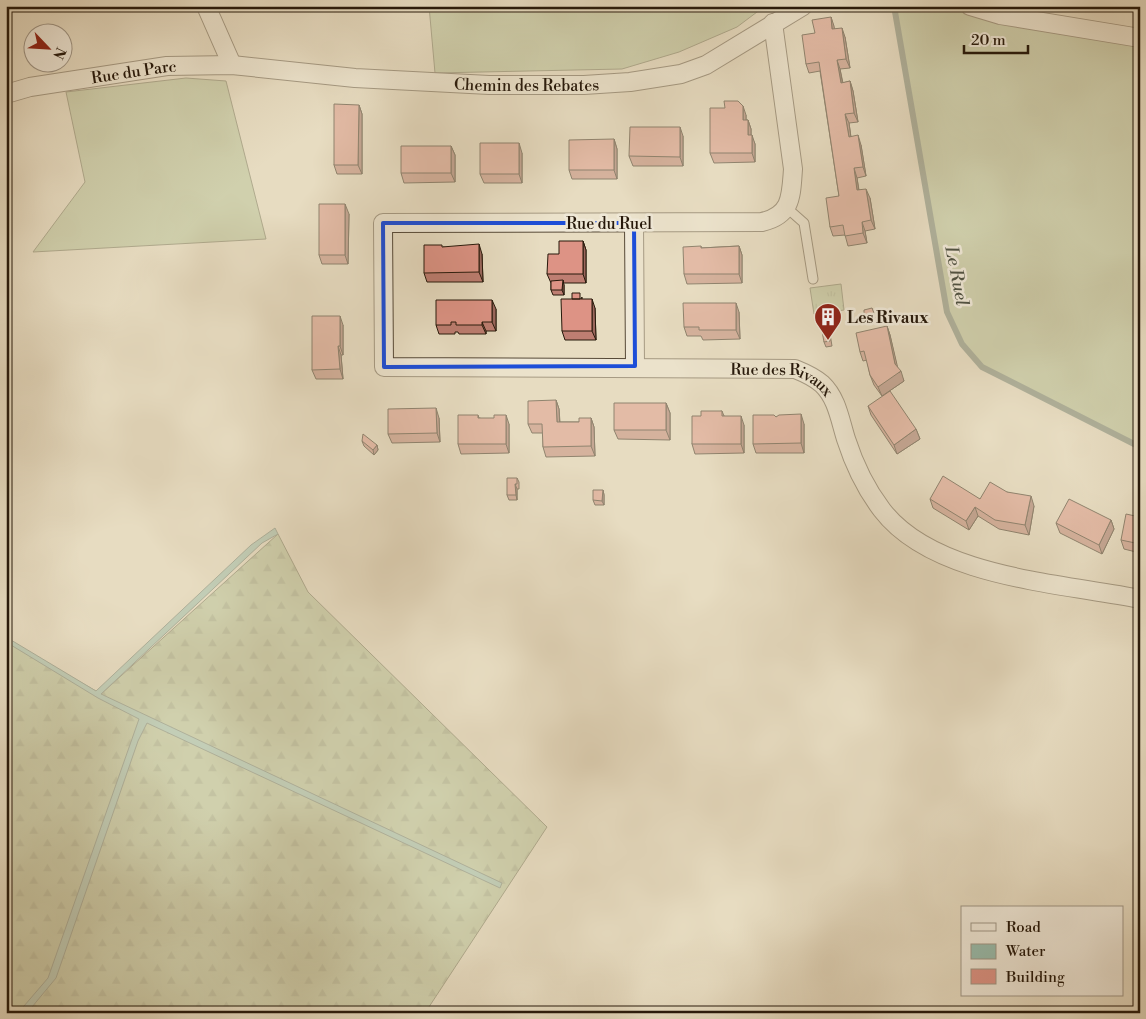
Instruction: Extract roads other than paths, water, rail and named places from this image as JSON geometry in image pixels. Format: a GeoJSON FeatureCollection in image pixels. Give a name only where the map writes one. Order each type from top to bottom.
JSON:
{"type":"FeatureCollection","features":[{"type":"Feature","properties":{"kind":"street"},"geometry":{"type":"LineString","coordinates":[[206,6],[232,65]]}},
{"type":"Feature","properties":{"kind":"street","name":"Chemin des Rebates"},"geometry":{"type":"LineString","coordinates":[[232,65],[355,78],[489,85],[584,85],[630,82],[680,74],[706,65],[803,6]]}},
{"type":"Feature","properties":{"kind":"street"},"geometry":{"type":"LineString","coordinates":[[970,6],[1000,15],[1140,38]]}},
{"type":"Feature","properties":{"kind":"street"},"geometry":{"type":"LineString","coordinates":[[773,24],[793,169],[792,193],[787,208]]}},
{"type":"Feature","properties":{"kind":"street","name":"Rue du Parc"},"geometry":{"type":"LineString","coordinates":[[6,94],[30,87],[167,66],[232,65]]}},
{"type":"Feature","properties":{"kind":"street","name":"Rue du Ruel"},"geometry":{"type":"LineString","coordinates":[[384,367],[383,223],[762,222],[775,219],[787,208]]}},
{"type":"Feature","properties":{"kind":"street"},"geometry":{"type":"LineString","coordinates":[[634,222],[635,366]]}},
{"type":"Feature","properties":{"kind":"street","name":"Rue des Rivaux"},"geometry":{"type":"LineString","coordinates":[[384,367],[635,366],[795,369],[823,384],[835,401],[859,473],[883,511],[908,534],[948,557],[1006,576],[1140,599]]}},
{"type":"Feature","properties":{"kind":"lane"},"geometry":{"type":"LineString","coordinates":[[787,208],[804,223],[813,279]]}},
{"type":"Feature","properties":{"kind":"water"},"geometry":{"type":"Polygon","coordinates":[[[275,528],[278,534],[262,543],[101,694],[502,883],[500,888],[147,723],[138,741],[56,978],[27,1013],[18,1013],[48,978],[139,719],[98,698],[6,642],[6,637],[96,691],[251,545],[275,528]]]}},
{"type":"Feature","properties":{"kind":"waterway","name":"Le Ruel"},"geometry":{"type":"LineString","coordinates":[[894,6],[947,312],[962,344],[982,367],[1140,447]]}},
{"type":"Feature","properties":{"kind":"place","name":"Les Rivaux"},"geometry":{"type":"Point","coordinates":[828,341]}}]}
